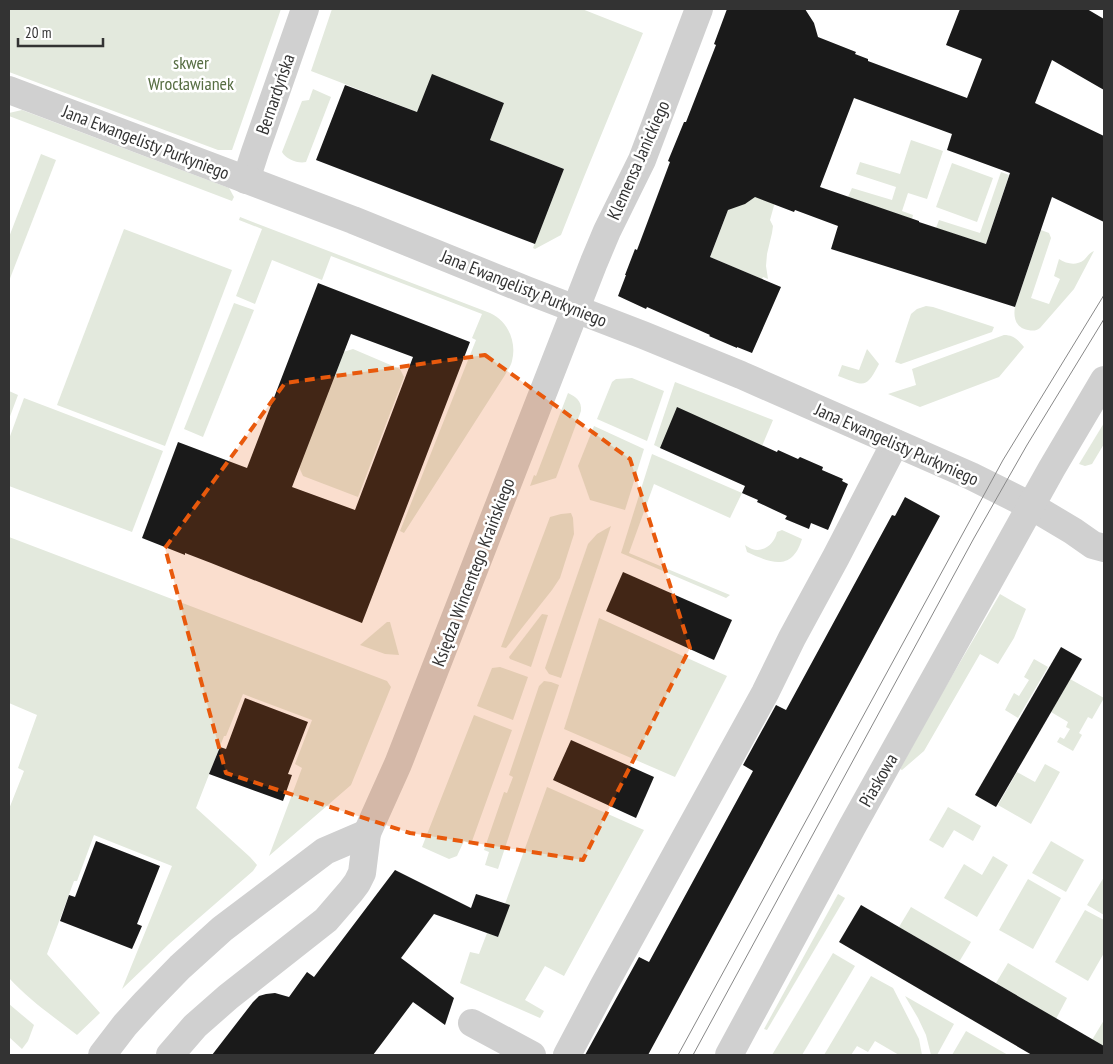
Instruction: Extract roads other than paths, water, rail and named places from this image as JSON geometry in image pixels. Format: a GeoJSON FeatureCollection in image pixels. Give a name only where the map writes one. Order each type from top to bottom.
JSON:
{"type":"FeatureCollection","features":[{"type":"Feature","properties":{"kind":"street","name":"Bernardyńska"},"geometry":{"type":"LineString","coordinates":[[246,180],[305,9]]}},
{"type":"Feature","properties":{"kind":"street","name":"Klemensa Janickiego"},"geometry":{"type":"LineString","coordinates":[[575,310],[607,231],[642,160],[699,9]]}},
{"type":"Feature","properties":{"kind":"street","name":"Jana Ewangelisty Purkyniego"},"geometry":{"type":"LineString","coordinates":[[9,90],[353,220],[761,383],[971,476],[1031,506],[1098,547]]}},
{"type":"Feature","properties":{"kind":"street","name":"Księdza Wincentego Kraińskiego"},"geometry":{"type":"LineString","coordinates":[[170,1055],[195,1026],[228,997],[326,920],[360,878],[367,833],[398,764],[575,310]]}},
{"type":"Feature","properties":{"kind":"street","name":"Piaskowa"},"geometry":{"type":"LineString","coordinates":[[729,1055],[848,834],[1031,506],[1104,380]]}},
{"type":"Feature","properties":{"kind":"street"},"geometry":{"type":"LineString","coordinates":[[567,1055],[766,693],[792,638],[895,443]]}},
{"type":"Feature","properties":{"kind":"street"},"geometry":{"type":"LineString","coordinates":[[102,1055],[146,1002],[180,967],[222,929],[325,851],[367,833]]}},
{"type":"Feature","properties":{"kind":"street"},"geometry":{"type":"LineString","coordinates":[[472,1024],[532,1055]]}},
{"type":"Feature","properties":{"kind":"tram line"},"geometry":{"type":"LineString","coordinates":[[678,1055],[1003,460],[1104,295]]}},
{"type":"Feature","properties":{"kind":"tram line"},"geometry":{"type":"LineString","coordinates":[[693,1055],[974,538],[1027,445],[1104,319]]}},
{"type":"Feature","properties":{"kind":"park label","name":"skwer Wrocławianek"},"geometry":{"type":"Point","coordinates":[191,72]}}]}
